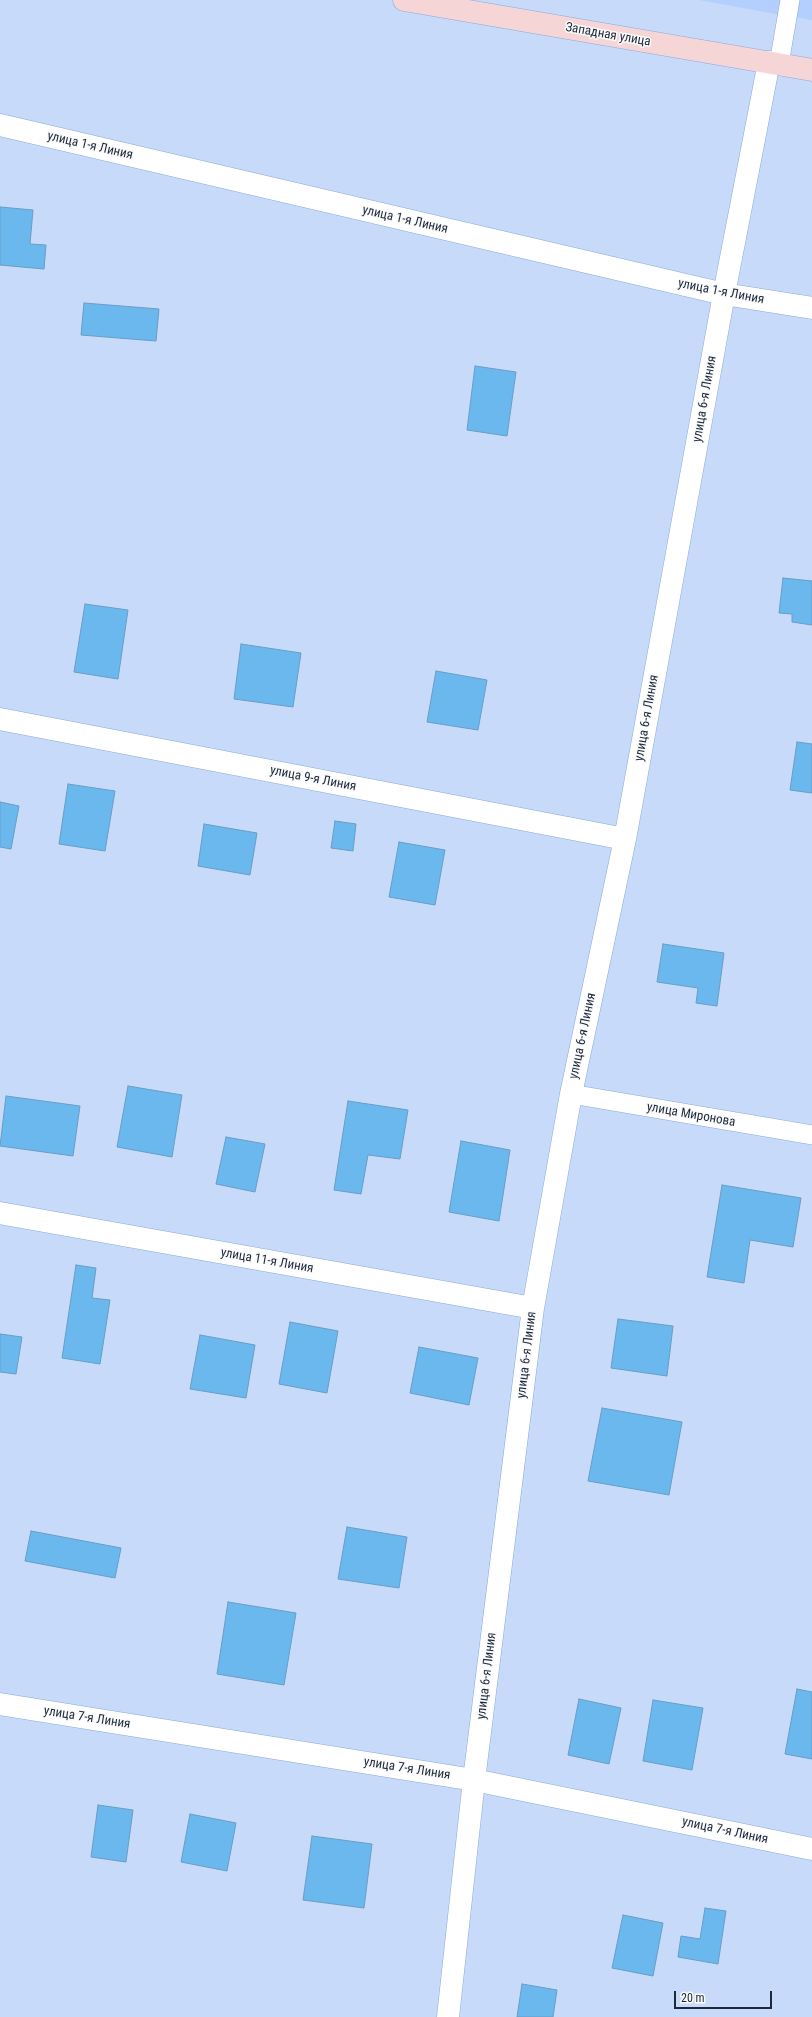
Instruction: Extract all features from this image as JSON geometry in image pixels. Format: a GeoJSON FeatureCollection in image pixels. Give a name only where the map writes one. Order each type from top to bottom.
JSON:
{"type":"FeatureCollection","features":[{"type":"Feature","properties":{"kind":"street","name":"Западная улица"},"geometry":{"type":"LineString","coordinates":[[404,0],[812,70]]}},
{"type":"Feature","properties":{"kind":"street","name":"улица 6-я Линия"},"geometry":{"type":"LineString","coordinates":[[448,2017],[474,1780],[533,1308],[571,1094],[625,839],[724,294],[774,63]]}},
{"type":"Feature","properties":{"kind":"street","name":"улица 1-я Линия"},"geometry":{"type":"LineString","coordinates":[[0,125],[724,294],[812,308]]}},
{"type":"Feature","properties":{"kind":"street","name":"улица 9-я Линия"},"geometry":{"type":"LineString","coordinates":[[0,719],[625,839]]}},
{"type":"Feature","properties":{"kind":"street","name":"улица 11-я Линия"},"geometry":{"type":"LineString","coordinates":[[0,1213],[533,1308]]}},
{"type":"Feature","properties":{"kind":"street","name":"улица 7-я Линия"},"geometry":{"type":"LineString","coordinates":[[0,1704],[474,1780],[812,1849]]}},
{"type":"Feature","properties":{"kind":"lane"},"geometry":{"type":"LineString","coordinates":[[774,63],[790,0]]}},
{"type":"Feature","properties":{"kind":"lane","name":"улица Миронова"},"geometry":{"type":"LineString","coordinates":[[571,1094],[812,1135]]}},
{"type":"Feature","properties":{"kind":"shaded area"},"geometry":{"type":"Polygon","coordinates":[[[699,0],[812,0],[812,20],[787,16],[699,0]]]}},
{"type":"Feature","properties":{"kind":"building"},"geometry":{"type":"Polygon","coordinates":[[[0,207],[33,210],[30,244],[46,245],[44,269],[0,265],[0,207]]]}},
{"type":"Feature","properties":{"kind":"building"},"geometry":{"type":"Polygon","coordinates":[[[84,303],[159,309],[156,341],[81,335],[84,303]]]}},
{"type":"Feature","properties":{"kind":"building"},"geometry":{"type":"Polygon","coordinates":[[[475,366],[516,372],[507,436],[467,430],[475,366]]]}},
{"type":"Feature","properties":{"kind":"building"},"geometry":{"type":"Polygon","coordinates":[[[783,578],[812,581],[812,625],[792,622],[792,614],[779,613],[783,578]]]}},
{"type":"Feature","properties":{"kind":"building"},"geometry":{"type":"Polygon","coordinates":[[[85,604],[128,610],[118,679],[74,672],[85,604]]]}},
{"type":"Feature","properties":{"kind":"building"},"geometry":{"type":"Polygon","coordinates":[[[241,644],[301,653],[293,707],[234,699],[241,644]]]}},
{"type":"Feature","properties":{"kind":"building"},"geometry":{"type":"Polygon","coordinates":[[[436,671],[487,680],[478,730],[427,722],[436,671]]]}},
{"type":"Feature","properties":{"kind":"building"},"geometry":{"type":"Polygon","coordinates":[[[797,742],[812,744],[812,793],[790,790],[797,742]]]}},
{"type":"Feature","properties":{"kind":"building"},"geometry":{"type":"Polygon","coordinates":[[[68,784],[115,791],[105,851],[59,844],[68,784]]]}},
{"type":"Feature","properties":{"kind":"building"},"geometry":{"type":"Polygon","coordinates":[[[0,802],[19,806],[11,849],[0,847],[0,802]]]}},
{"type":"Feature","properties":{"kind":"building"},"geometry":{"type":"Polygon","coordinates":[[[335,821],[356,824],[353,851],[331,848],[335,821]]]}},
{"type":"Feature","properties":{"kind":"building"},"geometry":{"type":"Polygon","coordinates":[[[204,824],[257,833],[250,875],[198,866],[204,824]]]}},
{"type":"Feature","properties":{"kind":"building"},"geometry":{"type":"Polygon","coordinates":[[[399,842],[445,850],[435,905],[389,897],[399,842]]]}},
{"type":"Feature","properties":{"kind":"building"},"geometry":{"type":"Polygon","coordinates":[[[663,944],[724,953],[717,1006],[696,1003],[698,988],[657,982],[663,944]]]}},
{"type":"Feature","properties":{"kind":"building"},"geometry":{"type":"Polygon","coordinates":[[[128,1086],[182,1095],[172,1157],[117,1147],[128,1086]]]}},
{"type":"Feature","properties":{"kind":"building"},"geometry":{"type":"Polygon","coordinates":[[[6,1096],[80,1106],[73,1156],[0,1146],[6,1096]]]}},
{"type":"Feature","properties":{"kind":"building"},"geometry":{"type":"Polygon","coordinates":[[[348,1101],[408,1110],[400,1159],[368,1155],[361,1194],[334,1190],[348,1101]]]}},
{"type":"Feature","properties":{"kind":"building"},"geometry":{"type":"Polygon","coordinates":[[[226,1137],[265,1144],[255,1192],[216,1184],[226,1137]]]}},
{"type":"Feature","properties":{"kind":"building"},"geometry":{"type":"Polygon","coordinates":[[[461,1141],[510,1150],[499,1221],[449,1212],[461,1141]]]}},
{"type":"Feature","properties":{"kind":"building"},"geometry":{"type":"Polygon","coordinates":[[[722,1185],[801,1198],[793,1247],[750,1240],[744,1283],[707,1277],[722,1185]]]}},
{"type":"Feature","properties":{"kind":"building"},"geometry":{"type":"Polygon","coordinates":[[[76,1265],[96,1268],[92,1298],[110,1300],[100,1364],[62,1358],[76,1265]]]}},
{"type":"Feature","properties":{"kind":"building"},"geometry":{"type":"Polygon","coordinates":[[[618,1319],[673,1326],[667,1376],[611,1368],[618,1319]]]}},
{"type":"Feature","properties":{"kind":"building"},"geometry":{"type":"Polygon","coordinates":[[[290,1322],[338,1331],[327,1393],[279,1384],[290,1322]]]}},
{"type":"Feature","properties":{"kind":"building"},"geometry":{"type":"Polygon","coordinates":[[[0,1334],[22,1337],[16,1374],[0,1372],[0,1334]]]}},
{"type":"Feature","properties":{"kind":"building"},"geometry":{"type":"Polygon","coordinates":[[[200,1335],[255,1345],[246,1398],[190,1389],[200,1335]]]}},
{"type":"Feature","properties":{"kind":"building"},"geometry":{"type":"Polygon","coordinates":[[[419,1347],[478,1358],[469,1405],[410,1393],[419,1347]]]}},
{"type":"Feature","properties":{"kind":"building"},"geometry":{"type":"Polygon","coordinates":[[[602,1408],[682,1422],[669,1495],[588,1481],[602,1408]]]}},
{"type":"Feature","properties":{"kind":"building"},"geometry":{"type":"Polygon","coordinates":[[[347,1527],[407,1537],[399,1588],[338,1579],[347,1527]]]}},
{"type":"Feature","properties":{"kind":"building"},"geometry":{"type":"Polygon","coordinates":[[[31,1531],[121,1548],[115,1578],[25,1561],[31,1531]]]}},
{"type":"Feature","properties":{"kind":"building"},"geometry":{"type":"Polygon","coordinates":[[[228,1602],[296,1613],[284,1685],[217,1674],[228,1602]]]}},
{"type":"Feature","properties":{"kind":"building"},"geometry":{"type":"Polygon","coordinates":[[[797,1689],[812,1692],[812,1759],[785,1754],[797,1689]]]}},
{"type":"Feature","properties":{"kind":"building"},"geometry":{"type":"Polygon","coordinates":[[[579,1699],[621,1708],[609,1764],[568,1755],[579,1699]]]}},
{"type":"Feature","properties":{"kind":"building"},"geometry":{"type":"Polygon","coordinates":[[[653,1700],[703,1708],[692,1770],[643,1761],[653,1700]]]}},
{"type":"Feature","properties":{"kind":"building"},"geometry":{"type":"Polygon","coordinates":[[[98,1805],[133,1810],[126,1862],[91,1857],[98,1805]]]}},
{"type":"Feature","properties":{"kind":"building"},"geometry":{"type":"Polygon","coordinates":[[[190,1814],[236,1823],[227,1871],[181,1862],[190,1814]]]}},
{"type":"Feature","properties":{"kind":"building"},"geometry":{"type":"Polygon","coordinates":[[[312,1836],[372,1844],[364,1908],[303,1900],[312,1836]]]}},
{"type":"Feature","properties":{"kind":"building"},"geometry":{"type":"Polygon","coordinates":[[[705,1908],[726,1911],[718,1964],[678,1957],[681,1936],[700,1939],[705,1908]]]}},
{"type":"Feature","properties":{"kind":"building"},"geometry":{"type":"Polygon","coordinates":[[[623,1915],[663,1923],[653,1976],[612,1968],[623,1915]]]}},
{"type":"Feature","properties":{"kind":"building"},"geometry":{"type":"Polygon","coordinates":[[[522,1984],[557,1990],[553,2017],[517,2017],[522,1984]]]}}]}
